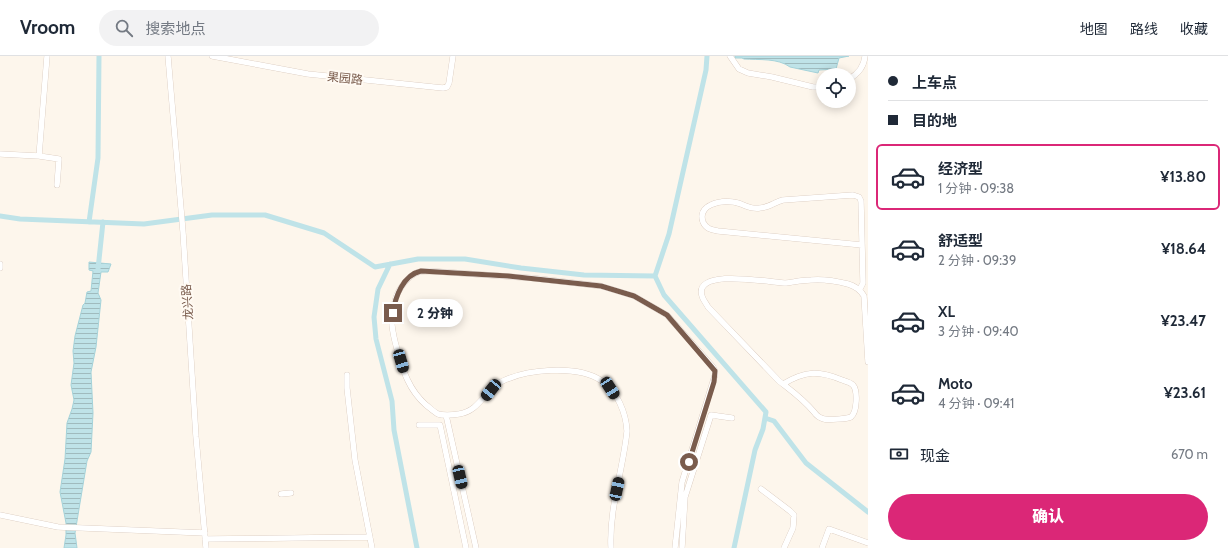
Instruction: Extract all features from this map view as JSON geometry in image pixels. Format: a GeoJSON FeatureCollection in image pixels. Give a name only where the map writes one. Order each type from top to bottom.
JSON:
{"type":"FeatureCollection","features":[{"type":"Feature","properties":{"kind":"street"},"geometry":{"type":"LineString","coordinates":[[39,156],[47,56]]}},
{"type":"Feature","properties":{"kind":"street","name":"龙兴路"},"geometry":{"type":"LineString","coordinates":[[168,56],[183,232],[196,436],[206,548]]}},
{"type":"Feature","properties":{"kind":"street","name":"果园路"},"geometry":{"type":"LineString","coordinates":[[212,56],[308,74],[443,88],[447,87],[449,83],[453,56]]}},
{"type":"Feature","properties":{"kind":"street"},"geometry":{"type":"LineString","coordinates":[[730,56],[739,69],[748,73],[816,87]]}},
{"type":"Feature","properties":{"kind":"street"},"geometry":{"type":"LineString","coordinates":[[856,76],[861,69],[865,56]]}},
{"type":"Feature","properties":{"kind":"street"},"geometry":{"type":"LineString","coordinates":[[0,154],[39,156],[59,159],[57,185]]}},
{"type":"Feature","properties":{"kind":"street"},"geometry":{"type":"LineString","coordinates":[[860,289],[863,283],[861,201],[859,197],[853,194],[783,200],[760,208],[751,208],[734,202],[725,201],[707,206],[702,216],[703,223],[708,228],[718,231],[862,245]]}},
{"type":"Feature","properties":{"kind":"street"},"geometry":{"type":"LineString","coordinates":[[611,548],[613,503],[627,431],[626,420],[621,406],[610,388],[603,381],[579,372],[532,372],[499,383],[476,407],[468,412],[446,415],[438,414],[413,391],[404,373],[393,330],[392,320],[397,294],[405,283],[417,272],[428,271],[508,276],[601,286],[634,296],[667,315],[715,371],[714,382],[682,482],[676,548]]}},
{"type":"Feature","properties":{"kind":"street"},"geometry":{"type":"LineString","coordinates":[[784,384],[814,372],[835,377],[852,384],[857,395],[854,413],[851,417],[846,418],[823,419],[816,414],[802,398],[784,384],[708,307],[702,298],[701,292],[703,286],[708,282],[736,278],[785,283],[811,280],[833,281],[849,284],[860,289],[864,296],[868,362]]}},
{"type":"Feature","properties":{"kind":"street"},"geometry":{"type":"LineString","coordinates":[[347,375],[347,388],[355,460],[372,548]]}},
{"type":"Feature","properties":{"kind":"street"},"geometry":{"type":"LineString","coordinates":[[446,415],[476,548]]}},
{"type":"Feature","properties":{"kind":"street"},"geometry":{"type":"LineString","coordinates":[[682,548],[686,497],[711,415],[732,418]]}},
{"type":"Feature","properties":{"kind":"street"},"geometry":{"type":"LineString","coordinates":[[419,425],[440,425],[466,548]]}},
{"type":"Feature","properties":{"kind":"street"},"geometry":{"type":"LineString","coordinates":[[761,489],[794,515],[793,528],[784,548]]}},
{"type":"Feature","properties":{"kind":"street"},"geometry":{"type":"LineString","coordinates":[[281,494],[291,493]]}},
{"type":"Feature","properties":{"kind":"street"},"geometry":{"type":"LineString","coordinates":[[0,515],[60,527],[205,536],[370,537]]}},
{"type":"Feature","properties":{"kind":"street"},"geometry":{"type":"LineString","coordinates":[[822,548],[829,529],[868,543]]}},
{"type":"Feature","properties":{"kind":"water"},"geometry":{"type":"Polygon","coordinates":[[[735,56],[849,56],[839,58],[836,68],[816,68],[816,73],[790,67],[780,62],[735,58],[735,56]]]}},
{"type":"Feature","properties":{"kind":"water"},"geometry":{"type":"Polygon","coordinates":[[[89,262],[111,264],[108,272],[101,272],[98,293],[101,300],[96,347],[91,372],[93,413],[91,452],[87,461],[75,533],[77,548],[64,548],[66,523],[60,492],[65,459],[67,423],[74,400],[71,385],[74,363],[73,351],[75,336],[87,292],[91,291],[93,271],[89,270],[89,262]]]}},
{"type":"Feature","properties":{"kind":"waterway"},"geometry":{"type":"LineString","coordinates":[[89,222],[98,158],[99,56]]}},
{"type":"Feature","properties":{"kind":"waterway"},"geometry":{"type":"LineString","coordinates":[[707,56],[706,70],[669,234],[655,276],[664,295],[766,412],[763,429],[755,450],[734,548]]}},
{"type":"Feature","properties":{"kind":"waterway"},"geometry":{"type":"LineString","coordinates":[[0,216],[20,219],[144,224],[212,215],[265,215],[324,233],[375,267],[418,259],[465,259],[521,268],[584,275],[655,276]]}},
{"type":"Feature","properties":{"kind":"waterway"},"geometry":{"type":"LineString","coordinates":[[98,269],[103,222]]}},
{"type":"Feature","properties":{"kind":"waterway"},"geometry":{"type":"LineString","coordinates":[[390,264],[378,289],[374,317],[376,339],[392,401],[394,430],[417,548]]}},
{"type":"Feature","properties":{"kind":"waterway"},"geometry":{"type":"LineString","coordinates":[[765,418],[774,421],[806,463],[868,512]]}},
{"type":"Feature","properties":{"kind":"route"},"geometry":{"type":"LineString","coordinates":[[393,313],[395,300],[400,289],[413,275],[421,271],[508,276],[601,286],[634,296],[667,315],[715,371],[714,382],[689,462]]}}]}
